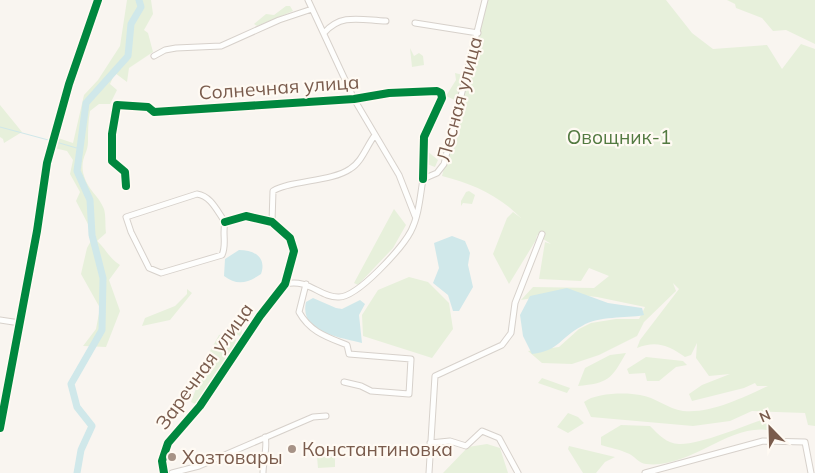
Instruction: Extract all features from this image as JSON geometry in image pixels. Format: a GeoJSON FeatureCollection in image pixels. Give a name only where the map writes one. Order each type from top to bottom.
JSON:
{"type":"FeatureCollection","features":[{"type":"Feature","properties":{"kind":"street"},"geometry":{"type":"LineString","coordinates":[[0,428],[47,163],[69,84],[98,0]]}},
{"type":"Feature","properties":{"kind":"street"},"geometry":{"type":"LineString","coordinates":[[308,0],[354,99],[406,191],[416,217]]}},
{"type":"Feature","properties":{"kind":"street","name":"Лесная улица"},"geometry":{"type":"LineString","coordinates":[[306,284],[339,298],[351,294],[364,286],[410,231],[416,217],[423,179],[437,174],[444,164],[485,0]]}},
{"type":"Feature","properties":{"kind":"street"},"geometry":{"type":"LineString","coordinates":[[154,56],[165,50],[176,48],[221,46],[279,20],[312,9]]}},
{"type":"Feature","properties":{"kind":"street"},"geometry":{"type":"LineString","coordinates":[[324,33],[333,23],[342,19],[386,21]]}},
{"type":"Feature","properties":{"kind":"street"},"geometry":{"type":"LineString","coordinates":[[415,23],[478,33]]}},
{"type":"Feature","properties":{"kind":"street","name":"Солнечная улица"},"geometry":{"type":"LineString","coordinates":[[126,186],[124,172],[112,161],[112,134],[117,105],[148,107],[154,112],[354,99],[396,92],[437,91],[441,93],[442,98],[424,137],[423,179]]}},
{"type":"Feature","properties":{"kind":"street"},"geometry":{"type":"LineString","coordinates":[[272,222],[273,191],[285,186],[306,183],[350,170],[375,135]]}},
{"type":"Feature","properties":{"kind":"street"},"geometry":{"type":"LineString","coordinates":[[198,194],[205,195],[209,199],[225,222],[223,230],[226,246],[222,255],[161,272],[149,268],[126,218],[198,194]]}},
{"type":"Feature","properties":{"kind":"street"},"geometry":{"type":"LineString","coordinates":[[225,222],[246,216],[272,222],[290,238],[294,251],[285,284]]}},
{"type":"Feature","properties":{"kind":"street"},"geometry":{"type":"LineString","coordinates":[[429,473],[435,376],[502,345],[510,333],[515,303],[542,234]]}},
{"type":"Feature","properties":{"kind":"street"},"geometry":{"type":"LineString","coordinates":[[285,284],[296,281],[306,284],[299,312],[304,322],[313,331],[347,345],[349,354],[411,359],[409,394],[371,391],[362,386],[344,382]]}},
{"type":"Feature","properties":{"kind":"street","name":"Заречная улица"},"geometry":{"type":"LineString","coordinates":[[164,473],[162,461],[168,444],[200,406],[260,316],[285,284]]}},
{"type":"Feature","properties":{"kind":"street"},"geometry":{"type":"LineString","coordinates":[[0,320],[20,323]]}},
{"type":"Feature","properties":{"kind":"street"},"geometry":{"type":"LineString","coordinates":[[172,473],[199,466],[313,417],[326,416]]}},
{"type":"Feature","properties":{"kind":"street"},"geometry":{"type":"LineString","coordinates":[[430,443],[450,441],[466,446],[482,431],[499,438],[518,473]]}},
{"type":"Feature","properties":{"kind":"street"},"geometry":{"type":"LineString","coordinates":[[263,473],[264,453],[267,444],[265,437]]}},
{"type":"Feature","properties":{"kind":"street"},"geometry":{"type":"LineString","coordinates":[[645,473],[763,441],[804,442],[811,473]]}},
{"type":"Feature","properties":{"kind":"green space"},"geometry":{"type":"Polygon","coordinates":[[[127,0],[151,0],[153,14],[144,30],[148,33],[153,52],[129,68],[127,82],[115,73],[110,84],[117,90],[110,104],[99,104],[90,111],[88,146],[83,161],[83,170],[86,181],[102,204],[105,212],[106,233],[97,241],[120,265],[109,280],[120,311],[106,347],[83,346],[96,329],[100,308],[81,274],[87,248],[92,239],[90,228],[76,201],[80,192],[70,174],[73,160],[67,151],[54,148],[58,138],[73,143],[84,95],[98,80],[120,46],[127,0]]]}},
{"type":"Feature","properties":{"kind":"green space","name":"Овощник-1"},"geometry":{"type":"Polygon","coordinates":[[[486,0],[666,0],[692,33],[713,49],[767,45],[782,69],[801,44],[815,49],[815,426],[808,425],[805,413],[752,411],[730,421],[693,426],[591,417],[584,402],[603,395],[640,395],[677,410],[694,411],[727,404],[768,386],[757,386],[755,383],[744,388],[692,401],[689,394],[702,385],[730,374],[709,376],[696,358],[697,343],[691,355],[685,357],[663,345],[651,344],[637,348],[640,340],[679,289],[673,283],[676,291],[644,322],[637,336],[599,355],[572,364],[542,363],[528,351],[559,347],[579,329],[591,323],[616,319],[639,319],[645,307],[597,297],[562,293],[521,300],[533,287],[594,288],[609,276],[589,268],[581,281],[539,279],[545,242],[551,244],[537,235],[536,240],[509,284],[493,254],[507,218],[513,212],[521,218],[504,203],[484,191],[464,182],[442,176],[486,0]]]}},
{"type":"Feature","properties":{"kind":"green space"},"geometry":{"type":"Polygon","coordinates":[[[727,0],[815,0],[815,44],[786,30],[773,31],[762,18],[736,8],[735,4],[727,0]]]}},
{"type":"Feature","properties":{"kind":"green space"},"geometry":{"type":"Polygon","coordinates":[[[286,6],[290,6],[293,11],[257,26],[254,24],[266,14],[274,15],[286,6]]]}},
{"type":"Feature","properties":{"kind":"green space"},"geometry":{"type":"Polygon","coordinates":[[[410,48],[414,56],[419,53],[423,56],[424,65],[412,67],[410,48]]]}},
{"type":"Feature","properties":{"kind":"green space"},"geometry":{"type":"Polygon","coordinates":[[[455,73],[463,75],[457,101],[446,96],[456,80],[455,73]]]}},
{"type":"Feature","properties":{"kind":"green space"},"geometry":{"type":"Polygon","coordinates":[[[0,105],[22,132],[4,143],[0,137],[0,105]]]}},
{"type":"Feature","properties":{"kind":"green space"},"geometry":{"type":"Polygon","coordinates":[[[426,150],[438,160],[435,167],[427,164],[422,156],[426,150]]]}},
{"type":"Feature","properties":{"kind":"green space"},"geometry":{"type":"Polygon","coordinates":[[[469,191],[475,195],[472,204],[463,203],[461,206],[461,201],[466,192],[469,191]]]}},
{"type":"Feature","properties":{"kind":"green space"},"geometry":{"type":"Polygon","coordinates":[[[394,209],[406,225],[393,248],[358,285],[354,283],[394,209]]]}},
{"type":"Feature","properties":{"kind":"green space"},"geometry":{"type":"Polygon","coordinates":[[[409,277],[428,282],[449,303],[453,329],[432,358],[363,336],[362,315],[378,290],[409,277]]]}},
{"type":"Feature","properties":{"kind":"green space"},"geometry":{"type":"Polygon","coordinates":[[[187,289],[192,293],[170,320],[142,326],[145,318],[175,306],[187,294],[187,289]]]}},
{"type":"Feature","properties":{"kind":"green space"},"geometry":{"type":"Polygon","coordinates":[[[242,330],[241,337],[238,335],[234,336],[236,340],[233,348],[213,382],[195,404],[191,402],[197,386],[208,372],[209,353],[219,335],[242,330]]]}},
{"type":"Feature","properties":{"kind":"green space"},"geometry":{"type":"Polygon","coordinates":[[[626,353],[608,378],[596,383],[578,386],[585,368],[610,355],[626,353]]]}},
{"type":"Feature","properties":{"kind":"green space"},"geometry":{"type":"Polygon","coordinates":[[[646,357],[683,361],[687,365],[676,367],[659,381],[647,381],[645,373],[629,374],[627,369],[646,357]]]}},
{"type":"Feature","properties":{"kind":"green space"},"geometry":{"type":"Polygon","coordinates":[[[542,378],[570,388],[567,393],[538,383],[542,378]]]}},
{"type":"Feature","properties":{"kind":"green space"},"geometry":{"type":"Polygon","coordinates":[[[568,413],[578,417],[584,423],[568,433],[557,427],[568,413]]]}},
{"type":"Feature","properties":{"kind":"green space"},"geometry":{"type":"Polygon","coordinates":[[[764,419],[769,427],[767,430],[752,430],[737,434],[678,460],[662,464],[643,464],[630,454],[601,445],[601,437],[621,425],[650,426],[667,440],[679,444],[698,442],[764,419]]]}},
{"type":"Feature","properties":{"kind":"green space"},"geometry":{"type":"Polygon","coordinates":[[[487,444],[500,448],[508,473],[443,473],[468,447],[487,444]]]}},
{"type":"Feature","properties":{"kind":"green space"},"geometry":{"type":"Polygon","coordinates":[[[569,446],[615,457],[605,462],[596,473],[583,473],[568,449],[569,446]]]}},
{"type":"Feature","properties":{"kind":"green space"},"geometry":{"type":"Polygon","coordinates":[[[317,457],[335,457],[335,467],[318,468],[317,457]]]}},
{"type":"Feature","properties":{"kind":"water"},"geometry":{"type":"Polygon","coordinates":[[[452,236],[465,241],[470,253],[468,265],[473,287],[459,311],[453,311],[448,295],[433,283],[439,268],[434,243],[452,236]]]}},
{"type":"Feature","properties":{"kind":"water"},"geometry":{"type":"Polygon","coordinates":[[[239,250],[250,251],[261,259],[261,274],[252,280],[238,282],[224,276],[225,259],[239,250]]]}},
{"type":"Feature","properties":{"kind":"water"},"geometry":{"type":"Polygon","coordinates":[[[567,288],[608,303],[642,308],[644,315],[596,320],[574,330],[549,350],[532,354],[523,336],[520,315],[530,296],[567,288]]]}},
{"type":"Feature","properties":{"kind":"water"},"geometry":{"type":"Polygon","coordinates":[[[313,298],[342,309],[360,300],[365,304],[359,315],[362,343],[333,336],[315,327],[309,321],[305,312],[306,302],[313,298]]]}},
{"type":"Feature","properties":{"kind":"waterway"},"geometry":{"type":"LineString","coordinates":[[77,473],[81,450],[92,426],[77,407],[71,384],[102,330],[103,278],[92,235],[90,200],[77,171],[86,103],[128,56],[131,24],[141,7],[139,0]]}},
{"type":"Feature","properties":{"kind":"waterway"},"geometry":{"type":"LineString","coordinates":[[0,127],[52,141]]}},
{"type":"Feature","properties":{"kind":"waterway"},"geometry":{"type":"LineString","coordinates":[[56,142],[80,149]]}},
{"type":"Feature","properties":{"kind":"cycle path"},"geometry":{"type":"LineString","coordinates":[[0,428],[37,231],[47,163],[69,84],[98,0]]}},
{"type":"Feature","properties":{"kind":"cycle path"},"geometry":{"type":"LineString","coordinates":[[126,186],[125,172],[112,161],[112,134],[117,105],[148,107],[154,112],[354,99],[389,93],[437,91],[441,93],[442,98],[424,137],[423,179]]}},
{"type":"Feature","properties":{"kind":"cycle path"},"geometry":{"type":"LineString","coordinates":[[164,473],[162,461],[168,443],[200,406],[260,316],[285,284],[294,251],[290,238],[272,222],[246,216],[225,222]]}},
{"type":"Feature","properties":{"kind":"place","name":"Константиновка"},"geometry":{"type":"Point","coordinates":[292,449]}},
{"type":"Feature","properties":{"kind":"place","name":"Хозтовары"},"geometry":{"type":"Point","coordinates":[172,457]}}]}
